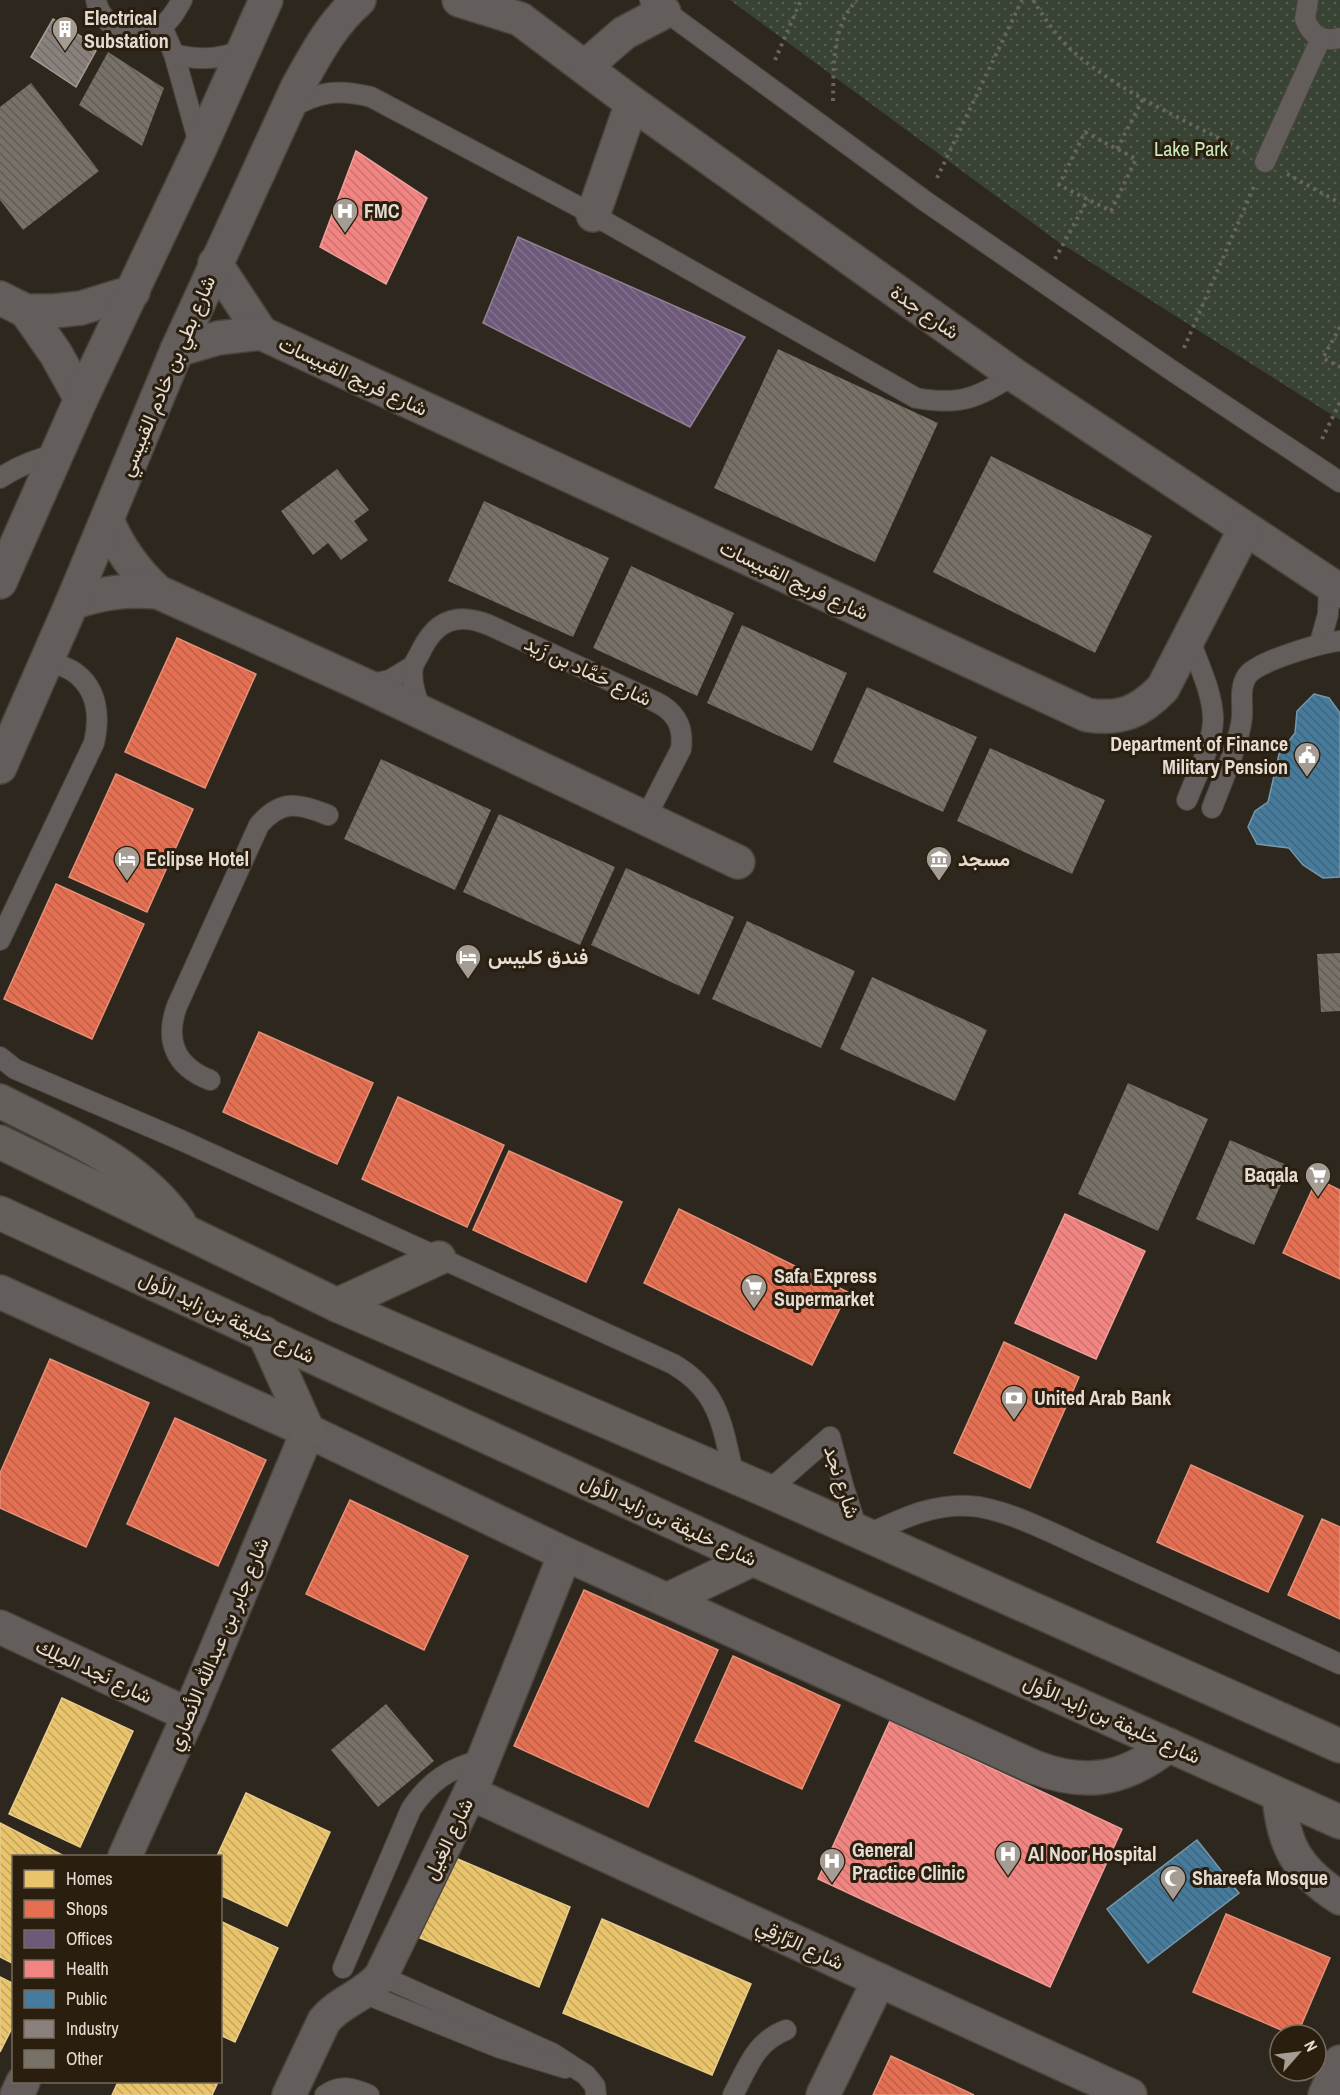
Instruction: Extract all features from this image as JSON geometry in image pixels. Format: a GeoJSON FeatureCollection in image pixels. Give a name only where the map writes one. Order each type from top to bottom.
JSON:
{"type":"FeatureCollection","features":[{"type":"Feature","properties":{"kind":"main road"},"geometry":{"type":"LineString","coordinates":[[0,1101],[114,1160],[155,1192],[185,1231]]}},
{"type":"Feature","properties":{"kind":"main road"},"geometry":{"type":"LineString","coordinates":[[0,1142],[337,1305],[734,1476],[1340,1746]]}},
{"type":"Feature","properties":{"kind":"main road","name":"شارع خليفة بن زايد الأول"},"geometry":{"type":"LineString","coordinates":[[0,1213],[753,1559],[1340,1822]]}},
{"type":"Feature","properties":{"kind":"main road"},"geometry":{"type":"LineString","coordinates":[[337,1305],[440,1258]]}},
{"type":"Feature","properties":{"kind":"main road"},"geometry":{"type":"LineString","coordinates":[[264,1334],[308,1431]]}},
{"type":"Feature","properties":{"kind":"main road"},"geometry":{"type":"LineString","coordinates":[[667,1600],[753,1559]]}},
{"type":"Feature","properties":{"kind":"street"},"geometry":{"type":"LineString","coordinates":[[0,582],[81,399],[200,148],[266,0]]}},
{"type":"Feature","properties":{"kind":"street","name":"شارع بطي بن خادم القبيسي"},"geometry":{"type":"LineString","coordinates":[[0,767],[47,662],[215,263],[287,110],[327,35],[359,0]]}},
{"type":"Feature","properties":{"kind":"street","name":"شارع جدة"},"geometry":{"type":"LineString","coordinates":[[459,0],[514,10],[632,104],[1014,375],[1335,587]]}},
{"type":"Feature","properties":{"kind":"street"},"geometry":{"type":"LineString","coordinates":[[585,67],[624,33],[654,16],[657,6]]}},
{"type":"Feature","properties":{"kind":"street"},"geometry":{"type":"LineString","coordinates":[[593,215],[632,104]]}},
{"type":"Feature","properties":{"kind":"street","name":"شارع فريج القبيسات"},"geometry":{"type":"LineString","coordinates":[[215,263],[261,333]]}},
{"type":"Feature","properties":{"kind":"street"},"geometry":{"type":"LineString","coordinates":[[13,305],[54,311],[81,308],[133,292]]}},
{"type":"Feature","properties":{"kind":"street"},"geometry":{"type":"LineString","coordinates":[[13,305],[56,354],[81,399]]}},
{"type":"Feature","properties":{"kind":"street","name":"شارع فريج القبيسات"},"geometry":{"type":"LineString","coordinates":[[177,350],[218,338],[261,333],[1088,715],[1122,716],[1152,700],[1163,688],[1245,529]]}},
{"type":"Feature","properties":{"kind":"street"},"geometry":{"type":"LineString","coordinates":[[107,520],[127,559],[158,592],[364,685],[738,862]]}},
{"type":"Feature","properties":{"kind":"street"},"geometry":{"type":"LineString","coordinates":[[72,603],[119,591],[158,592]]}},
{"type":"Feature","properties":{"kind":"street"},"geometry":{"type":"LineString","coordinates":[[0,1292],[308,1431],[565,1554],[1053,1775],[1074,1779],[1095,1779],[1115,1775],[1135,1768],[1169,1745]]}},
{"type":"Feature","properties":{"kind":"street","name":"شارع جابر بن عبدالله الأنصاري"},"geometry":{"type":"LineString","coordinates":[[126,1855],[189,1715],[308,1431]]}},
{"type":"Feature","properties":{"kind":"street","name":"شارع الغِيل"},"geometry":{"type":"LineString","coordinates":[[372,1984],[470,1793],[565,1554]]}},
{"type":"Feature","properties":{"kind":"street","name":"شارع نَجد المِلِك"},"geometry":{"type":"LineString","coordinates":[[0,1627],[189,1715]]}},
{"type":"Feature","properties":{"kind":"street","name":"شارع الرَّازقِي"},"geometry":{"type":"LineString","coordinates":[[470,1793],[879,1980],[1092,2087],[1130,2095]]}},
{"type":"Feature","properties":{"kind":"street"},"geometry":{"type":"LineString","coordinates":[[1279,1795],[1281,1820],[1289,1845],[1320,1885],[1340,1898]]}},
{"type":"Feature","properties":{"kind":"street"},"geometry":{"type":"LineString","coordinates":[[823,2095],[879,1980]]}},
{"type":"Feature","properties":{"kind":"street"},"geometry":{"type":"LineString","coordinates":[[289,2095],[324,2020],[332,2011],[372,1984]]}},
{"type":"Feature","properties":{"kind":"street"},"geometry":{"type":"LineString","coordinates":[[1325,2095],[1340,2062]]}},
{"type":"Feature","properties":{"kind":"lane"},"geometry":{"type":"LineString","coordinates":[[96,0],[104,18],[115,27],[128,33],[142,34],[162,27],[182,0]]}},
{"type":"Feature","properties":{"kind":"lane"},"geometry":{"type":"LineString","coordinates":[[1265,162],[1330,38],[1313,34],[1305,19],[1308,0]]}},
{"type":"Feature","properties":{"kind":"lane"},"geometry":{"type":"LineString","coordinates":[[657,6],[926,201],[1174,372],[1340,482]]}},
{"type":"Feature","properties":{"kind":"lane"},"geometry":{"type":"LineString","coordinates":[[162,27],[174,54],[200,148]]}},
{"type":"Feature","properties":{"kind":"lane"},"geometry":{"type":"LineString","coordinates":[[174,54],[188,58],[217,58],[244,49]]}},
{"type":"Feature","properties":{"kind":"lane"},"geometry":{"type":"LineString","coordinates":[[287,110],[306,99],[327,92],[350,92],[371,97],[593,215],[916,398],[939,402],[963,400],[985,392],[1014,375]]}},
{"type":"Feature","properties":{"kind":"lane"},"geometry":{"type":"LineString","coordinates":[[0,478],[14,468],[35,459],[57,454]]}},
{"type":"Feature","properties":{"kind":"lane"},"geometry":{"type":"LineString","coordinates":[[1320,644],[1335,587]]}},
{"type":"Feature","properties":{"kind":"lane","name":"شارع حَمَّاد بن زَيد"},"geometry":{"type":"LineString","coordinates":[[413,666],[428,637],[437,627],[456,620],[477,620],[666,707],[675,715],[681,726],[681,749],[646,817]]}},
{"type":"Feature","properties":{"kind":"lane"},"geometry":{"type":"LineString","coordinates":[[1187,800],[1210,738],[1213,718],[1208,692],[1189,637]]}},
{"type":"Feature","properties":{"kind":"lane"},"geometry":{"type":"LineString","coordinates":[[1212,808],[1240,727],[1242,691],[1246,677],[1257,667],[1320,644],[1340,640]]}},
{"type":"Feature","properties":{"kind":"lane"},"geometry":{"type":"LineString","coordinates":[[0,940],[94,742],[98,727],[93,695],[84,682],[73,670],[47,662]]}},
{"type":"Feature","properties":{"kind":"lane"},"geometry":{"type":"LineString","coordinates":[[364,685],[390,680],[413,666],[415,690],[422,712]]}},
{"type":"Feature","properties":{"kind":"lane"},"geometry":{"type":"LineString","coordinates":[[210,1080],[198,1076],[187,1068],[173,1045],[172,1018],[177,1006],[259,825],[273,811],[292,805],[303,806],[328,815]]}},
{"type":"Feature","properties":{"kind":"lane"},"geometry":{"type":"LineString","coordinates":[[0,1057],[15,1069],[183,1141],[652,1354],[689,1373],[712,1400],[719,1417],[734,1476]]}},
{"type":"Feature","properties":{"kind":"lane","name":"شارع نجد"},"geometry":{"type":"LineString","coordinates":[[768,1491],[830,1437],[843,1485],[862,1533]]}},
{"type":"Feature","properties":{"kind":"lane"},"geometry":{"type":"LineString","coordinates":[[862,1533],[922,1511],[947,1506],[972,1506],[997,1510],[1340,1664]]}},
{"type":"Feature","properties":{"kind":"lane"},"geometry":{"type":"LineString","coordinates":[[343,1968],[411,1809],[421,1794],[449,1771],[483,1760]]}},
{"type":"Feature","properties":{"kind":"lane"},"geometry":{"type":"LineString","coordinates":[[372,1984],[523,2038],[552,2053],[591,2080],[595,2085],[596,2095]]}},
{"type":"Feature","properties":{"kind":"lane"},"geometry":{"type":"LineString","coordinates":[[733,2095],[756,2052],[764,2042],[786,2030]]}},
{"type":"Feature","properties":{"kind":"lane"},"geometry":{"type":"LineString","coordinates":[[325,2095],[344,2087],[369,2095]]}},
{"type":"Feature","properties":{"kind":"path"},"geometry":{"type":"LineString","coordinates":[[764,84],[801,0]]}},
{"type":"Feature","properties":{"kind":"path"},"geometry":{"type":"LineString","coordinates":[[833,132],[836,40],[849,9],[857,0]]}},
{"type":"Feature","properties":{"kind":"path"},"geometry":{"type":"LineString","coordinates":[[926,201],[1022,0]]}},
{"type":"Feature","properties":{"kind":"path"},"geometry":{"type":"LineString","coordinates":[[1033,0],[1048,24],[1074,52],[1101,74],[1143,99],[1340,203]]}},
{"type":"Feature","properties":{"kind":"path"},"geometry":{"type":"LineString","coordinates":[[1117,148],[1143,99]]}},
{"type":"Feature","properties":{"kind":"path"},"geometry":{"type":"LineString","coordinates":[[1084,132],[1117,148],[1136,159],[1111,211],[1059,185],[1084,132]]}},
{"type":"Feature","properties":{"kind":"path"},"geometry":{"type":"LineString","coordinates":[[1174,372],[1265,162]]}},
{"type":"Feature","properties":{"kind":"path"},"geometry":{"type":"LineString","coordinates":[[1042,281],[1088,199]]}},
{"type":"Feature","properties":{"kind":"path"},"geometry":{"type":"LineString","coordinates":[[1340,327],[1323,358],[1340,367]]}},
{"type":"Feature","properties":{"kind":"path"},"geometry":{"type":"LineString","coordinates":[[1310,462],[1340,402]]}},
{"type":"Feature","properties":{"kind":"green space","name":"Lake Park"},"geometry":{"type":"Polygon","coordinates":[[[730,0],[1340,0],[1340,420],[1057,241],[730,0]]]}},
{"type":"Feature","properties":{"kind":"building: Homes"},"geometry":{"type":"Polygon","coordinates":[[[62,1698],[133,1731],[80,1847],[9,1814],[62,1698]]]}},
{"type":"Feature","properties":{"kind":"building: Homes"},"geometry":{"type":"Polygon","coordinates":[[[246,1793],[330,1832],[287,1926],[222,1896],[222,1855],[217,1855],[246,1793]]]}},
{"type":"Feature","properties":{"kind":"building: Homes"},"geometry":{"type":"Polygon","coordinates":[[[0,1823],[62,1855],[12,1855],[12,1963],[0,1957],[0,1823]]]}},
{"type":"Feature","properties":{"kind":"building: Homes"},"geometry":{"type":"Polygon","coordinates":[[[446,1854],[570,1907],[539,1987],[413,1935],[446,1854]]]}},
{"type":"Feature","properties":{"kind":"building: Homes"},"geometry":{"type":"Polygon","coordinates":[[[602,1919],[751,1984],[712,2075],[563,2013],[602,1919]]]}},
{"type":"Feature","properties":{"kind":"building: Homes"},"geometry":{"type":"Polygon","coordinates":[[[222,1922],[278,1948],[235,2042],[222,2036],[222,1922]]]}},
{"type":"Feature","properties":{"kind":"building: Homes"},"geometry":{"type":"Polygon","coordinates":[[[0,1977],[12,1983],[12,2028],[0,2052],[0,1977]]]}},
{"type":"Feature","properties":{"kind":"building: Homes"},"geometry":{"type":"Polygon","coordinates":[[[118,2083],[218,2083],[212,2095],[112,2095],[118,2083]]]}},
{"type":"Feature","properties":{"kind":"building: Shops"},"geometry":{"type":"Polygon","coordinates":[[[177,638],[256,674],[205,788],[125,752],[177,638]]]}},
{"type":"Feature","properties":{"kind":"building: Shops"},"geometry":{"type":"Polygon","coordinates":[[[116,774],[193,809],[147,912],[69,877],[116,774]]]}},
{"type":"Feature","properties":{"kind":"building: Shops"},"geometry":{"type":"Polygon","coordinates":[[[56,884],[144,924],[92,1039],[4,999],[56,884]]]}},
{"type":"Feature","properties":{"kind":"building: Shops"},"geometry":{"type":"Polygon","coordinates":[[[259,1032],[373,1083],[337,1164],[223,1112],[259,1032]]]}},
{"type":"Feature","properties":{"kind":"building: Shops"},"geometry":{"type":"Polygon","coordinates":[[[398,1097],[504,1145],[467,1227],[362,1179],[398,1097]]]}},
{"type":"Feature","properties":{"kind":"building: Shops"},"geometry":{"type":"Polygon","coordinates":[[[509,1151],[622,1202],[586,1282],[473,1230],[509,1151]]]}},
{"type":"Feature","properties":{"kind":"building: Shops"},"geometry":{"type":"Polygon","coordinates":[[[1317,1179],[1340,1190],[1340,1279],[1283,1253],[1317,1179]]]}},
{"type":"Feature","properties":{"kind":"building: Shops"},"geometry":{"type":"Polygon","coordinates":[[[679,1209],[848,1292],[812,1365],[644,1283],[679,1209]]]}},
{"type":"Feature","properties":{"kind":"building: Shops","name":"United Arab Bank"},"geometry":{"type":"Polygon","coordinates":[[[1004,1342],[1079,1377],[1030,1488],[954,1453],[1004,1342]]]}},
{"type":"Feature","properties":{"kind":"building: Shops"},"geometry":{"type":"Polygon","coordinates":[[[50,1359],[149,1403],[86,1547],[0,1508],[0,1473],[50,1359]]]}},
{"type":"Feature","properties":{"kind":"building: Shops"},"geometry":{"type":"Polygon","coordinates":[[[175,1418],[266,1460],[218,1566],[127,1524],[175,1418]]]}},
{"type":"Feature","properties":{"kind":"building: Shops"},"geometry":{"type":"Polygon","coordinates":[[[1191,1465],[1303,1516],[1268,1592],[1157,1542],[1191,1465]]]}},
{"type":"Feature","properties":{"kind":"building: Shops"},"geometry":{"type":"Polygon","coordinates":[[[350,1500],[468,1556],[424,1650],[306,1594],[350,1500]]]}},
{"type":"Feature","properties":{"kind":"building: Shops"},"geometry":{"type":"Polygon","coordinates":[[[1322,1519],[1340,1527],[1340,1619],[1288,1595],[1322,1519]]]}},
{"type":"Feature","properties":{"kind":"building: Shops"},"geometry":{"type":"Polygon","coordinates":[[[584,1590],[718,1650],[648,1807],[514,1746],[584,1590]]]}},
{"type":"Feature","properties":{"kind":"building: Shops"},"geometry":{"type":"Polygon","coordinates":[[[733,1656],[840,1705],[802,1789],[695,1741],[733,1656]]]}},
{"type":"Feature","properties":{"kind":"building: Shops"},"geometry":{"type":"Polygon","coordinates":[[[1226,1914],[1330,1958],[1302,2023],[1268,2024],[1193,1992],[1226,1914]]]}},
{"type":"Feature","properties":{"kind":"building: Shops"},"geometry":{"type":"Polygon","coordinates":[[[891,2056],[974,2095],[873,2095],[891,2056]]]}},
{"type":"Feature","properties":{"kind":"building: Offices"},"geometry":{"type":"Polygon","coordinates":[[[518,237],[745,337],[690,427],[483,323],[518,237]]]}},
{"type":"Feature","properties":{"kind":"building: Health"},"geometry":{"type":"Polygon","coordinates":[[[356,151],[427,198],[386,284],[320,247],[356,151]]]}},
{"type":"Feature","properties":{"kind":"building: Health"},"geometry":{"type":"Polygon","coordinates":[[[1065,1214],[1145,1251],[1096,1359],[1015,1323],[1065,1214]]]}},
{"type":"Feature","properties":{"kind":"building: Health"},"geometry":{"type":"Polygon","coordinates":[[[890,1721],[1122,1829],[1050,1987],[818,1879],[890,1721]]]}},
{"type":"Feature","properties":{"kind":"building: Public","name":"Department of Finance Military Pension"},"geometry":{"type":"Polygon","coordinates":[[[1314,694],[1329,698],[1340,713],[1340,877],[1323,878],[1303,865],[1289,848],[1257,844],[1248,827],[1255,811],[1268,802],[1279,754],[1295,733],[1297,711],[1314,694]]]}},
{"type":"Feature","properties":{"kind":"building: Public","name":"Shareefa Mosque"},"geometry":{"type":"Polygon","coordinates":[[[1197,1840],[1239,1893],[1148,1963],[1107,1909],[1197,1840]]]}},
{"type":"Feature","properties":{"kind":"building: Industry","name":"Electrical Substation"},"geometry":{"type":"Polygon","coordinates":[[[53,19],[98,47],[76,87],[31,57],[53,19]]]}},
{"type":"Feature","properties":{"kind":"building: Other"},"geometry":{"type":"Polygon","coordinates":[[[108,52],[164,88],[142,146],[79,105],[108,52]]]}},
{"type":"Feature","properties":{"kind":"building: Other"},"geometry":{"type":"Polygon","coordinates":[[[31,83],[99,171],[23,230],[0,200],[0,107],[31,83]]]}},
{"type":"Feature","properties":{"kind":"building: Other"},"geometry":{"type":"Polygon","coordinates":[[[778,349],[938,423],[875,562],[714,488],[778,349]]]}},
{"type":"Feature","properties":{"kind":"building: Other"},"geometry":{"type":"Polygon","coordinates":[[[991,456],[1152,536],[1095,653],[933,572],[991,456]]]}},
{"type":"Feature","properties":{"kind":"building: Other"},"geometry":{"type":"Polygon","coordinates":[[[337,469],[369,510],[354,521],[368,540],[341,560],[328,543],[313,555],[281,511],[337,469]]]}},
{"type":"Feature","properties":{"kind":"building: Other"},"geometry":{"type":"Polygon","coordinates":[[[484,501],[609,558],[573,637],[448,581],[484,501]]]}},
{"type":"Feature","properties":{"kind":"building: Other"},"geometry":{"type":"Polygon","coordinates":[[[631,566],[734,613],[697,696],[593,648],[631,566]]]}},
{"type":"Feature","properties":{"kind":"building: Other"},"geometry":{"type":"Polygon","coordinates":[[[742,625],[847,673],[812,751],[707,703],[742,625]]]}},
{"type":"Feature","properties":{"kind":"building: Other"},"geometry":{"type":"Polygon","coordinates":[[[867,687],[977,737],[943,812],[833,762],[867,687]]]}},
{"type":"Feature","properties":{"kind":"building: Other"},"geometry":{"type":"Polygon","coordinates":[[[990,748],[1105,800],[1072,874],[957,821],[990,748]]]}},
{"type":"Feature","properties":{"kind":"building: Other"},"geometry":{"type":"Polygon","coordinates":[[[381,759],[491,810],[455,890],[344,839],[381,759]]]}},
{"type":"Feature","properties":{"kind":"building: Other"},"geometry":{"type":"Polygon","coordinates":[[[499,814],[615,867],[580,945],[463,892],[499,814]]]}},
{"type":"Feature","properties":{"kind":"building: Other"},"geometry":{"type":"Polygon","coordinates":[[[626,868],[734,917],[699,995],[591,945],[626,868]]]}},
{"type":"Feature","properties":{"kind":"building: Other"},"geometry":{"type":"Polygon","coordinates":[[[747,921],[855,971],[821,1048],[712,999],[747,921]]]}},
{"type":"Feature","properties":{"kind":"building: Other"},"geometry":{"type":"Polygon","coordinates":[[[1340,953],[1340,1011],[1321,1012],[1317,954],[1340,953]]]}},
{"type":"Feature","properties":{"kind":"building: Other"},"geometry":{"type":"Polygon","coordinates":[[[872,977],[987,1030],[955,1101],[840,1049],[872,977]]]}},
{"type":"Feature","properties":{"kind":"building: Other"},"geometry":{"type":"Polygon","coordinates":[[[1128,1083],[1208,1119],[1158,1231],[1078,1194],[1128,1083]]]}},
{"type":"Feature","properties":{"kind":"building: Other"},"geometry":{"type":"Polygon","coordinates":[[[1230,1140],[1289,1166],[1254,1245],[1196,1219],[1230,1140]]]}},
{"type":"Feature","properties":{"kind":"building: Other"},"geometry":{"type":"Polygon","coordinates":[[[386,1704],[434,1761],[378,1807],[331,1750],[386,1704]]]}},
{"type":"Feature","properties":{"kind":"place","name":"Electrical Substation"},"geometry":{"type":"Point","coordinates":[65,52]}},
{"type":"Feature","properties":{"kind":"place","name":"FMC"},"geometry":{"type":"Point","coordinates":[345,234]}},
{"type":"Feature","properties":{"kind":"place","name":"Department of Finance Military Pension"},"geometry":{"type":"Point","coordinates":[1307,778]}},
{"type":"Feature","properties":{"kind":"place","name":"Eclipse Hotel"},"geometry":{"type":"Point","coordinates":[127,882]}},
{"type":"Feature","properties":{"kind":"place","name":"مسجد"},"geometry":{"type":"Point","coordinates":[939,882]}},
{"type":"Feature","properties":{"kind":"place","name":"فندق كليبس"},"geometry":{"type":"Point","coordinates":[468,980]}},
{"type":"Feature","properties":{"kind":"place","name":"Baqala"},"geometry":{"type":"Point","coordinates":[1318,1198]}},
{"type":"Feature","properties":{"kind":"place","name":"Safa Express Supermarket"},"geometry":{"type":"Point","coordinates":[754,1310]}},
{"type":"Feature","properties":{"kind":"place","name":"United Arab Bank"},"geometry":{"type":"Point","coordinates":[1014,1421]}},
{"type":"Feature","properties":{"kind":"place","name":"Al Noor Hospital"},"geometry":{"type":"Point","coordinates":[1008,1877]}},
{"type":"Feature","properties":{"kind":"place","name":"General Practice Clinic"},"geometry":{"type":"Point","coordinates":[832,1884]}},
{"type":"Feature","properties":{"kind":"place","name":"Shareefa Mosque"},"geometry":{"type":"Point","coordinates":[1173,1901]}}]}
